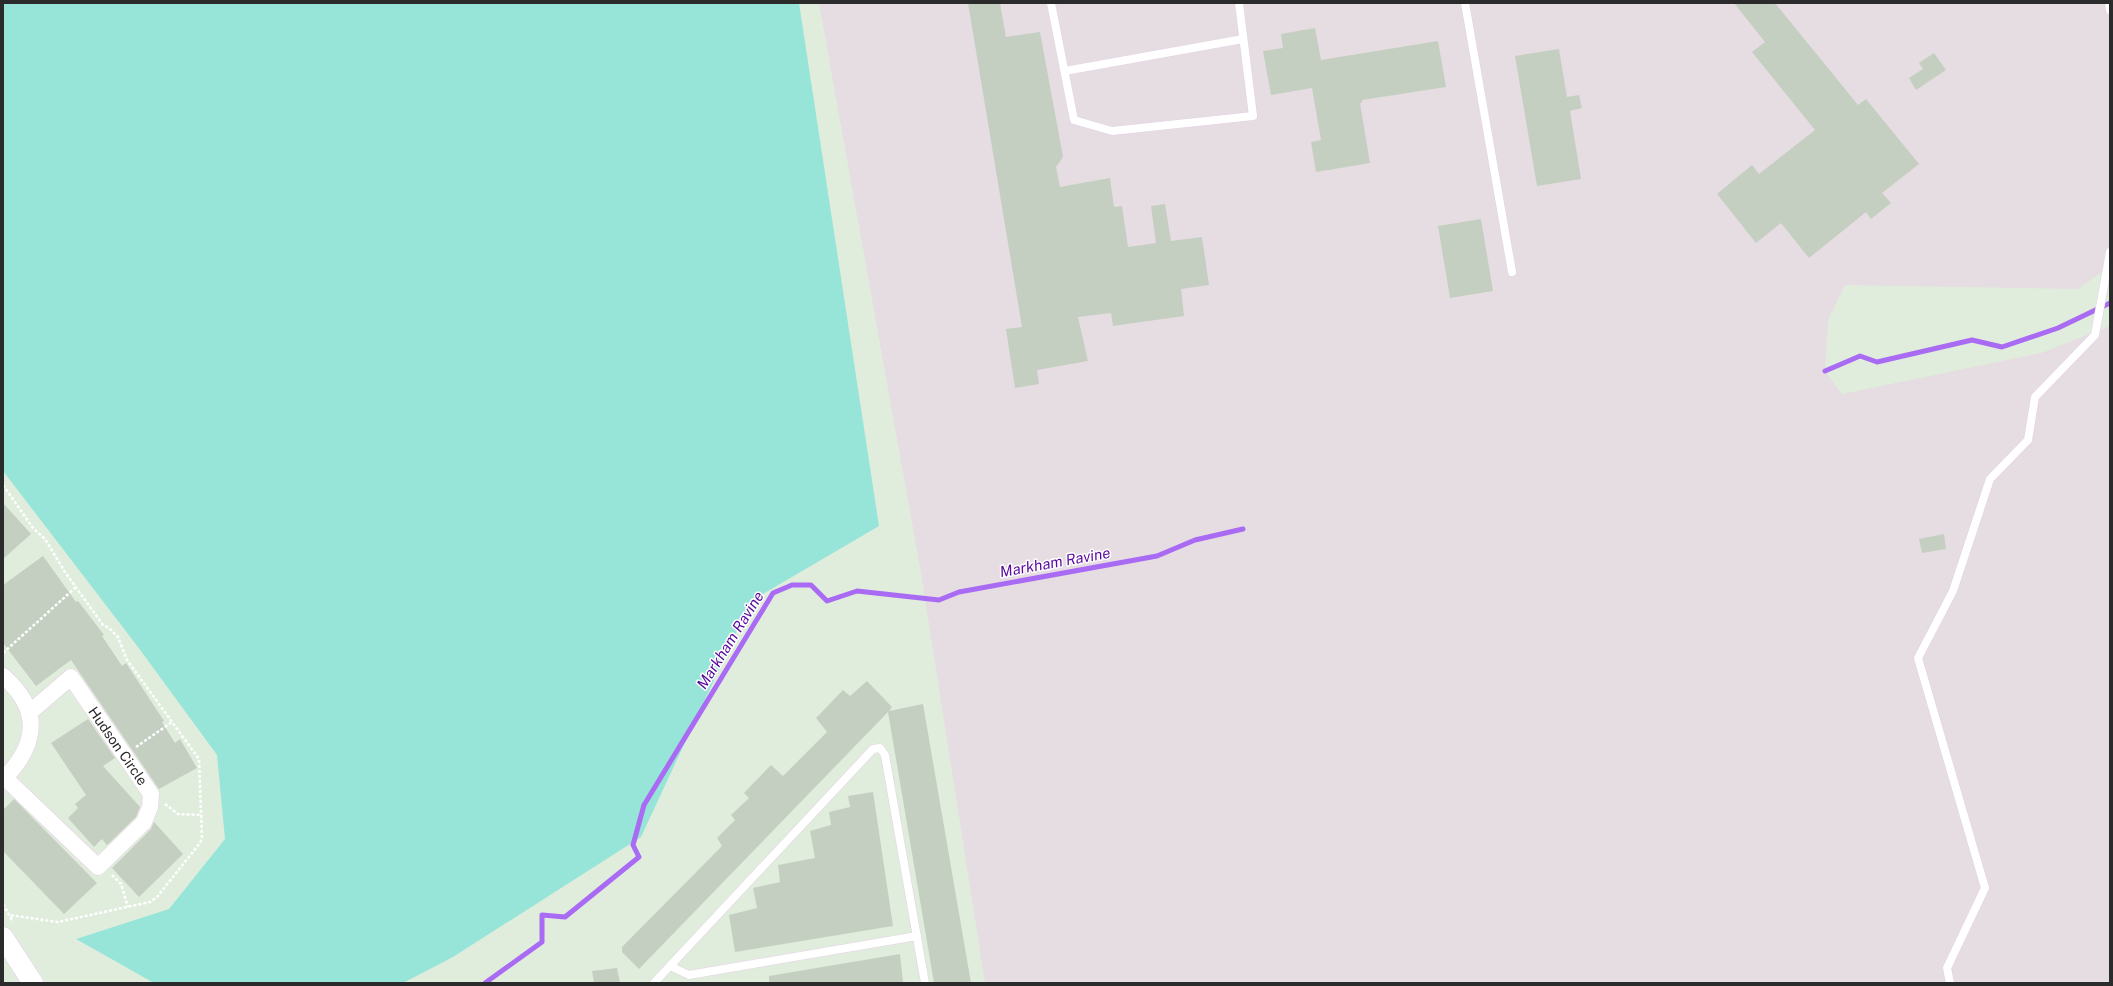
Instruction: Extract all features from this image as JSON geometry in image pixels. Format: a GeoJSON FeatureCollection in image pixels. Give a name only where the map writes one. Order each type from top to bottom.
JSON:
{"type":"FeatureCollection","features":[{"type":"Feature","properties":{"kind":"street"},"geometry":{"type":"LineString","coordinates":[[3,676],[22,695],[29,713],[30,733],[26,752],[4,779],[98,867],[101,865]]}},
{"type":"Feature","properties":{"kind":"street","name":"Hudson Circle"},"geometry":{"type":"LineString","coordinates":[[29,713],[71,677],[151,794],[151,802],[144,822],[101,865]]}},
{"type":"Feature","properties":{"kind":"street"},"geometry":{"type":"LineString","coordinates":[[3,937],[33,983]]}},
{"type":"Feature","properties":{"kind":"lane"},"geometry":{"type":"LineString","coordinates":[[1051,3],[1074,120],[1112,131],[1253,116],[1239,3]]}},
{"type":"Feature","properties":{"kind":"lane"},"geometry":{"type":"LineString","coordinates":[[1465,3],[1512,272]]}},
{"type":"Feature","properties":{"kind":"lane"},"geometry":{"type":"LineString","coordinates":[[2108,3],[2110,10]]}},
{"type":"Feature","properties":{"kind":"lane"},"geometry":{"type":"LineString","coordinates":[[1065,71],[1243,39]]}},
{"type":"Feature","properties":{"kind":"lane"},"geometry":{"type":"LineString","coordinates":[[1950,983],[1947,968],[1986,888],[1918,658],[1953,591],[1990,478],[2028,440],[2035,397],[2095,335],[2110,252]]}},
{"type":"Feature","properties":{"kind":"lane"},"geometry":{"type":"LineString","coordinates":[[654,983],[873,749],[880,748],[885,755],[925,983]]}},
{"type":"Feature","properties":{"kind":"lane"},"geometry":{"type":"LineString","coordinates":[[670,966],[689,975],[916,936]]}},
{"type":"Feature","properties":{"kind":"path"},"geometry":{"type":"LineString","coordinates":[[3,653],[76,587]]}},
{"type":"Feature","properties":{"kind":"path"},"geometry":{"type":"LineString","coordinates":[[124,755],[172,722]]}},
{"type":"Feature","properties":{"kind":"path"},"geometry":{"type":"LineString","coordinates":[[151,802],[166,804],[178,814],[201,815]]}},
{"type":"Feature","properties":{"kind":"path"},"geometry":{"type":"LineString","coordinates":[[101,865],[121,884],[128,907]]}},
{"type":"Feature","properties":{"kind":"shaded area"},"geometry":{"type":"Polygon","coordinates":[[[3,3],[799,3],[879,526],[751,601],[641,837],[453,957],[403,983],[154,983],[76,939],[169,909],[225,839],[217,755],[138,647],[3,471],[3,3]]]}},
{"type":"Feature","properties":{"kind":"shaded area"},"geometry":{"type":"Polygon","coordinates":[[[819,3],[2110,3],[2110,266],[2078,289],[1845,285],[1828,320],[1825,371],[1842,394],[2041,353],[2110,326],[2110,983],[985,983],[921,573],[819,3]]]}},
{"type":"Feature","properties":{"kind":"building"},"geometry":{"type":"Polygon","coordinates":[[[968,3],[1000,3],[1006,37],[1040,32],[1063,157],[1056,167],[1060,187],[1110,178],[1114,207],[1122,206],[1128,247],[1156,243],[1151,206],[1165,204],[1171,241],[1202,237],[1209,285],[1181,289],[1184,316],[1113,326],[1111,313],[1078,317],[1088,361],[1037,370],[1039,384],[1015,388],[1006,329],[1022,327],[968,3]]]}},
{"type":"Feature","properties":{"kind":"building"},"geometry":{"type":"Polygon","coordinates":[[[1734,3],[1775,3],[1858,105],[1866,99],[1919,164],[1882,193],[1891,203],[1871,219],[1866,212],[1809,258],[1781,223],[1756,243],[1717,194],[1752,165],[1759,174],[1815,130],[1752,52],[1765,42],[1734,3]]]}},
{"type":"Feature","properties":{"kind":"building"},"geometry":{"type":"Polygon","coordinates":[[[1315,28],[1321,60],[1438,41],[1446,87],[1362,100],[1362,103],[1360,103],[1370,163],[1316,172],[1311,142],[1321,140],[1312,88],[1271,95],[1263,51],[1283,48],[1281,34],[1315,28]]]}},
{"type":"Feature","properties":{"kind":"building"},"geometry":{"type":"Polygon","coordinates":[[[1559,49],[1567,97],[1579,95],[1582,108],[1570,111],[1581,179],[1537,186],[1515,56],[1559,49]]]}},
{"type":"Feature","properties":{"kind":"building"},"geometry":{"type":"Polygon","coordinates":[[[1934,53],[1946,70],[1916,90],[1909,78],[1923,69],[1919,63],[1934,53]]]}},
{"type":"Feature","properties":{"kind":"building"},"geometry":{"type":"Polygon","coordinates":[[[1481,219],[1493,291],[1450,298],[1438,226],[1481,219]]]}},
{"type":"Feature","properties":{"kind":"building"},"geometry":{"type":"Polygon","coordinates":[[[3,503],[31,534],[3,559],[3,503]]]}},
{"type":"Feature","properties":{"kind":"building"},"geometry":{"type":"Polygon","coordinates":[[[1944,534],[1946,549],[1922,553],[1919,539],[1944,534]]]}},
{"type":"Feature","properties":{"kind":"building"},"geometry":{"type":"Polygon","coordinates":[[[43,556],[76,602],[78,601],[104,635],[102,636],[122,666],[126,663],[164,721],[162,722],[175,743],[180,739],[197,768],[159,789],[71,660],[36,686],[3,643],[3,585],[43,556]]]}},
{"type":"Feature","properties":{"kind":"building"},"geometry":{"type":"Polygon","coordinates":[[[867,681],[892,707],[889,711],[923,704],[971,983],[934,983],[888,712],[639,969],[622,952],[622,947],[722,846],[717,838],[735,820],[731,815],[749,798],[744,793],[771,765],[783,776],[827,732],[816,718],[843,690],[850,696],[867,681]]]}},
{"type":"Feature","properties":{"kind":"building"},"geometry":{"type":"Polygon","coordinates":[[[88,719],[115,758],[103,766],[140,807],[136,817],[107,845],[102,839],[94,847],[68,818],[78,808],[75,804],[86,795],[51,743],[88,719]]]}},
{"type":"Feature","properties":{"kind":"building"},"geometry":{"type":"Polygon","coordinates":[[[873,792],[893,926],[735,952],[729,915],[757,908],[753,888],[780,882],[778,865],[815,858],[810,831],[831,825],[829,812],[850,807],[848,796],[873,792]]]}},
{"type":"Feature","properties":{"kind":"building"},"geometry":{"type":"Polygon","coordinates":[[[14,799],[97,883],[64,914],[3,851],[3,810],[14,799]]]}},
{"type":"Feature","properties":{"kind":"building"},"geometry":{"type":"Polygon","coordinates":[[[154,822],[183,854],[139,897],[112,868],[151,829],[154,822]]]}},
{"type":"Feature","properties":{"kind":"building"},"geometry":{"type":"Polygon","coordinates":[[[900,954],[903,982],[769,983],[769,976],[900,954]]]}},
{"type":"Feature","properties":{"kind":"building"},"geometry":{"type":"Polygon","coordinates":[[[617,968],[620,983],[594,983],[592,971],[617,968]]]}},
{"type":"Feature","properties":{"kind":"waterway","name":"Markham Ravine"},"geometry":{"type":"LineString","coordinates":[[1825,371],[1860,356],[1877,362],[1972,340],[2002,347],[2058,328],[2110,303]]}},
{"type":"Feature","properties":{"kind":"waterway","name":"Markham Ravine"},"geometry":{"type":"LineString","coordinates":[[485,983],[542,942],[542,915],[565,917],[639,857],[633,845],[644,805],[773,593],[792,585],[811,585],[827,601],[857,591],[939,600],[959,592],[1157,556],[1195,540],[1243,529]]}}]}
